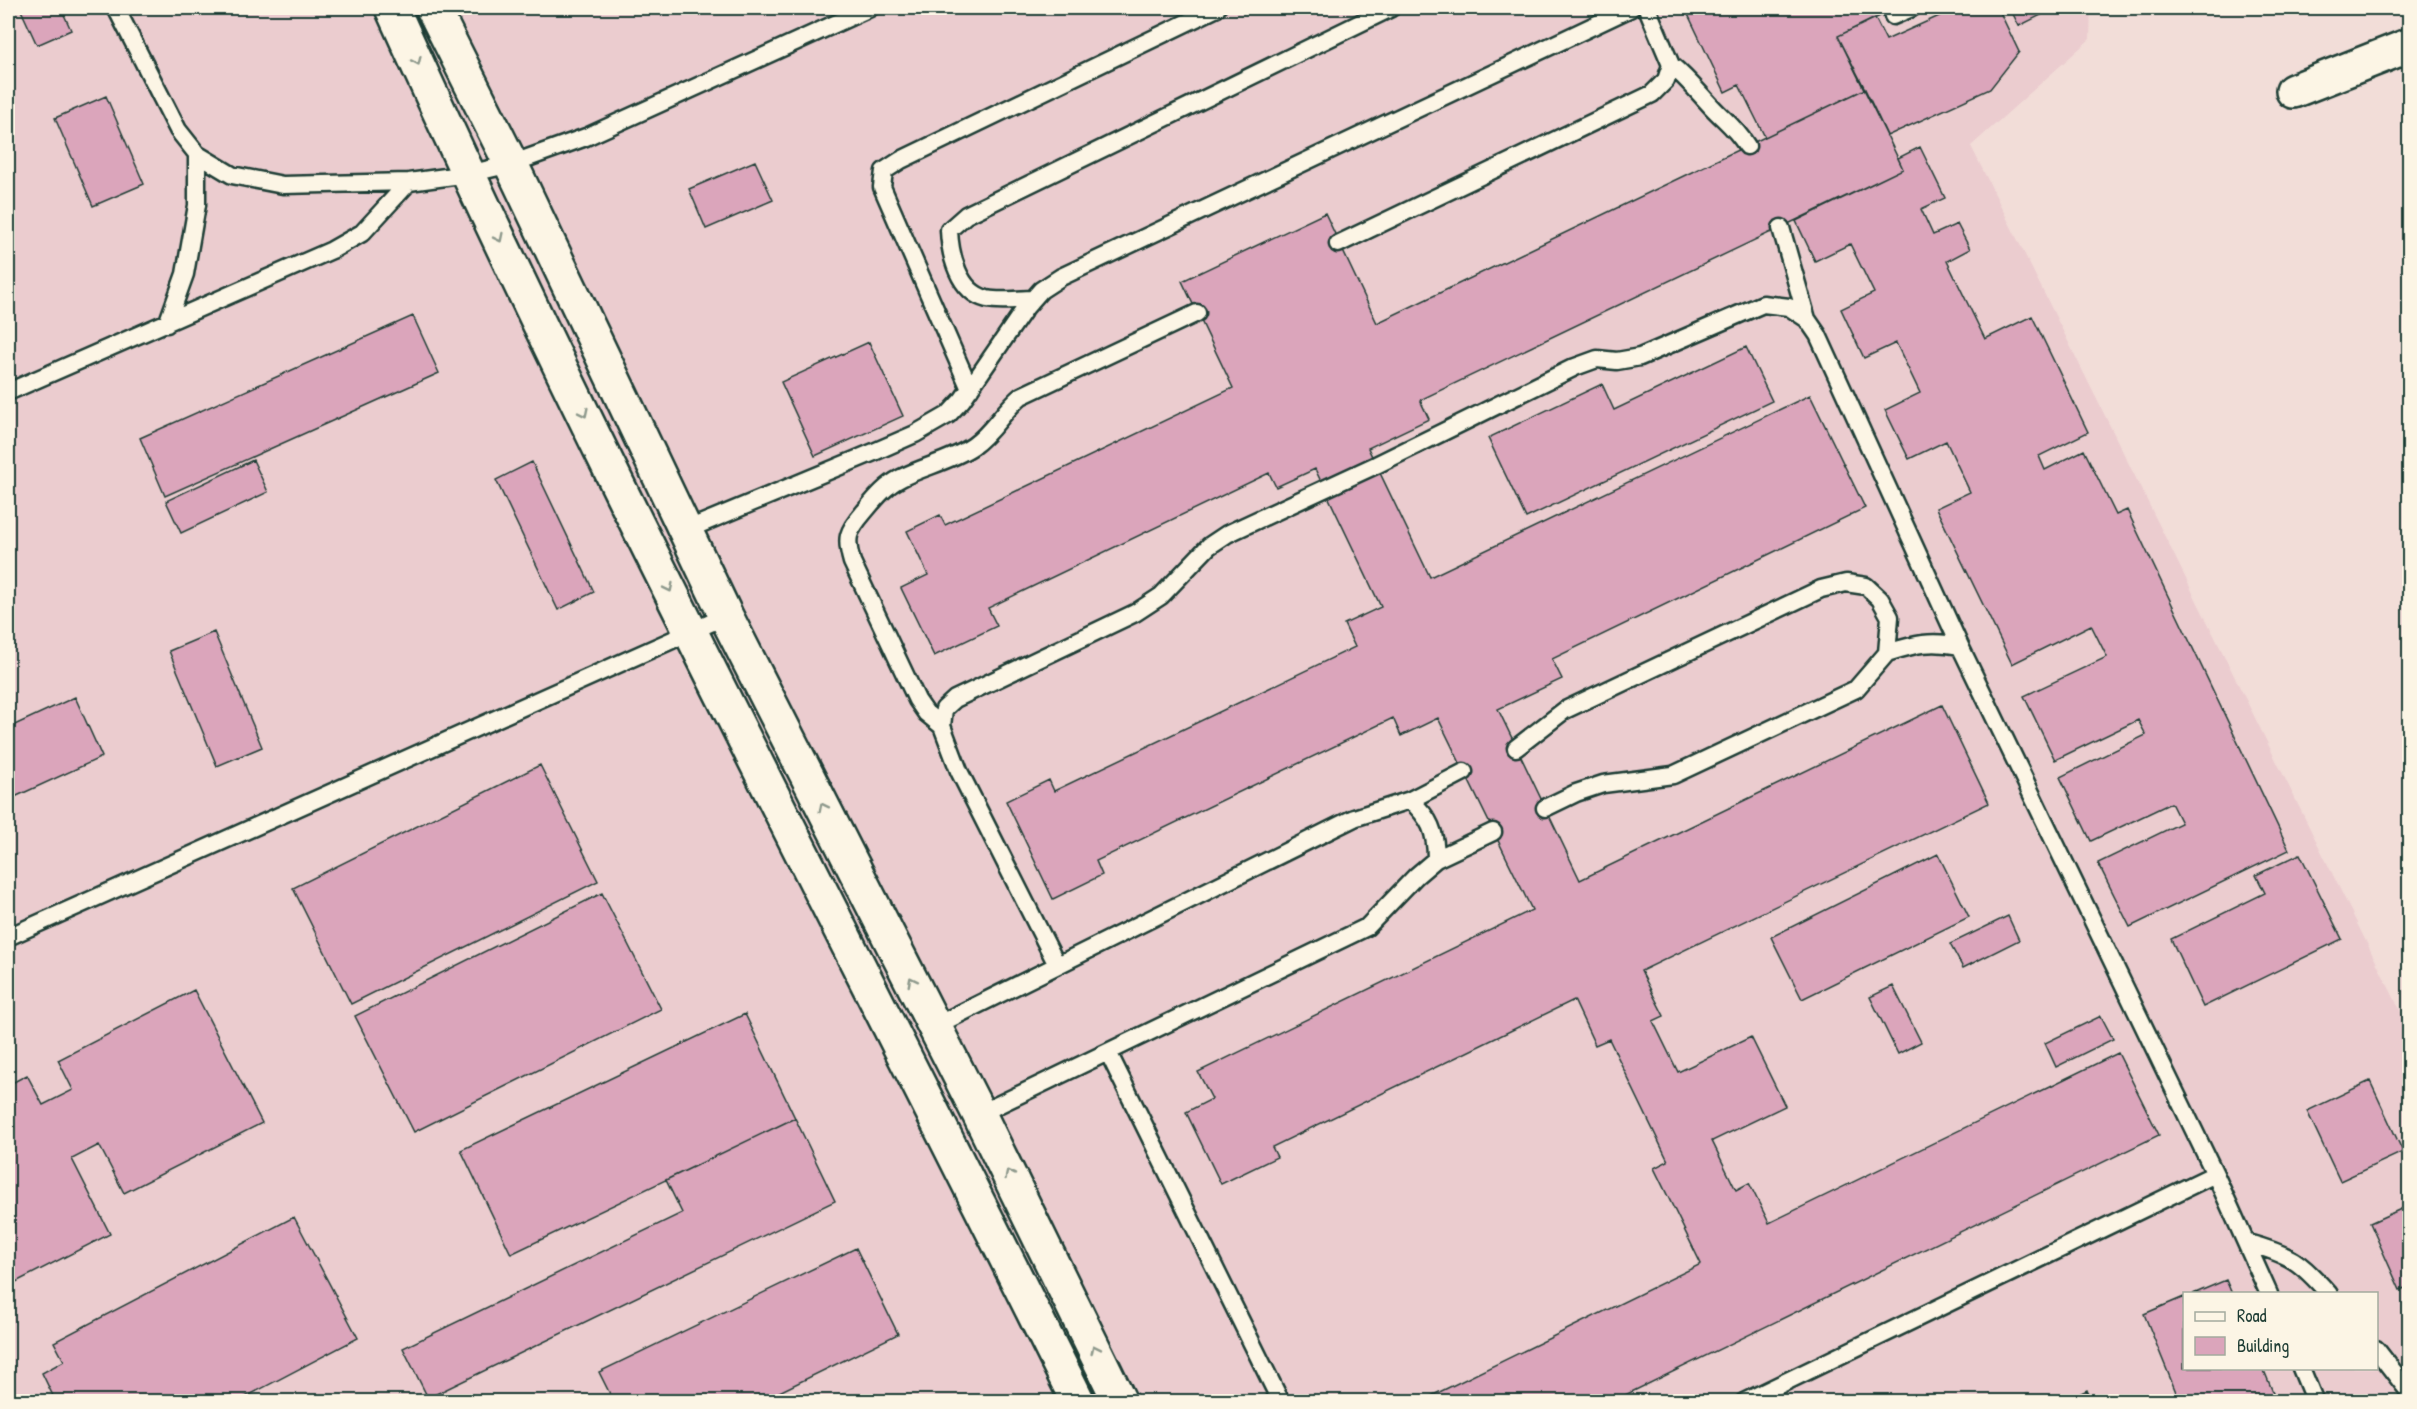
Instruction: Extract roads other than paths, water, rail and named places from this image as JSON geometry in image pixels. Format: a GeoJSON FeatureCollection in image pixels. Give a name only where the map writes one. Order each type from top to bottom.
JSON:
{"type":"FeatureCollection","features":[{"type":"Feature","properties":{"kind":"street"},"geometry":{"type":"LineString","coordinates":[[393,8],[468,174],[690,632],[946,1134],[1078,1401]]}},
{"type":"Feature","properties":{"kind":"street"},"geometry":{"type":"LineString","coordinates":[[434,8],[511,164],[726,616],[935,1026],[1120,1401]]}},
{"type":"Feature","properties":{"kind":"street"},"geometry":{"type":"LineString","coordinates":[[2294,91],[2409,45]]}},
{"type":"Feature","properties":{"kind":"lane"},"geometry":{"type":"LineString","coordinates":[[116,8],[178,130],[197,154],[232,176],[283,184],[409,182],[468,174],[511,164],[586,136],[870,8]]}},
{"type":"Feature","properties":{"kind":"lane"},"geometry":{"type":"LineString","coordinates":[[970,389],[882,187],[884,171],[901,160],[1217,8]]}},
{"type":"Feature","properties":{"kind":"lane"},"geometry":{"type":"LineString","coordinates":[[1033,299],[989,300],[979,297],[966,285],[954,264],[950,252],[949,230],[966,215],[1391,8]]}},
{"type":"Feature","properties":{"kind":"lane"},"geometry":{"type":"LineString","coordinates":[[686,530],[915,434],[948,415],[970,389],[1033,299],[1061,277],[1631,8]]}},
{"type":"Feature","properties":{"kind":"lane"},"geometry":{"type":"LineString","coordinates":[[1647,8],[1671,65],[1689,79],[1717,112],[1736,128],[1747,146]]}},
{"type":"Feature","properties":{"kind":"lane"},"geometry":{"type":"LineString","coordinates":[[1893,16],[1912,8]]}},
{"type":"Feature","properties":{"kind":"lane"},"geometry":{"type":"LineString","coordinates":[[1338,244],[1653,94],[1666,80],[1671,65]]}},
{"type":"Feature","properties":{"kind":"lane"},"geometry":{"type":"LineString","coordinates":[[167,324],[184,274],[197,205],[197,154]]}},
{"type":"Feature","properties":{"kind":"lane"},"geometry":{"type":"LineString","coordinates":[[8,392],[332,250],[362,232],[409,182]]}},
{"type":"Feature","properties":{"kind":"lane"},"geometry":{"type":"LineString","coordinates":[[1781,228],[1807,319],[1818,335],[1960,646],[2270,1292]]}},
{"type":"Feature","properties":{"kind":"lane"},"geometry":{"type":"LineString","coordinates":[[1057,965],[959,771],[942,726],[944,709],[956,699],[1135,613],[1161,596],[1209,546],[1227,534],[1376,465],[1575,367],[1597,359],[1617,361],[1640,357],[1763,304],[1789,307],[1807,319]]}},
{"type":"Feature","properties":{"kind":"lane"},"geometry":{"type":"LineString","coordinates":[[942,726],[926,713],[917,700],[852,562],[846,543],[855,523],[882,490],[900,478],[966,451],[978,442],[1009,406],[1021,396],[1197,313]]}},
{"type":"Feature","properties":{"kind":"lane"},"geometry":{"type":"LineString","coordinates":[[1516,748],[1565,710],[1821,589],[1846,583],[1866,585],[1880,599],[1890,617],[1887,653]]}},
{"type":"Feature","properties":{"kind":"lane"},"geometry":{"type":"LineString","coordinates":[[8,937],[726,616]]}},
{"type":"Feature","properties":{"kind":"lane"},"geometry":{"type":"LineString","coordinates":[[1545,808],[1603,784],[1673,775],[1856,689],[1887,653],[1915,644],[1937,642],[1960,646]]}},
{"type":"Feature","properties":{"kind":"lane"},"geometry":{"type":"LineString","coordinates":[[935,1026],[1354,818],[1410,800],[1464,772]]}},
{"type":"Feature","properties":{"kind":"lane"},"geometry":{"type":"LineString","coordinates":[[1410,800],[1425,813],[1436,841],[1436,859]]}},
{"type":"Feature","properties":{"kind":"lane"},"geometry":{"type":"LineString","coordinates":[[979,1114],[1367,927],[1416,876],[1436,859],[1493,832]]}},
{"type":"Feature","properties":{"kind":"lane"},"geometry":{"type":"LineString","coordinates":[[1108,1052],[1281,1401]]}},
{"type":"Feature","properties":{"kind":"lane"},"geometry":{"type":"LineString","coordinates":[[1743,1401],[2215,1174]]}},
{"type":"Feature","properties":{"kind":"lane"},"geometry":{"type":"LineString","coordinates":[[2248,1244],[2277,1251],[2304,1266],[2328,1292]]}},
{"type":"Feature","properties":{"kind":"lane"},"geometry":{"type":"LineString","coordinates":[[2378,1352],[2409,1393]]}},
{"type":"Feature","properties":{"kind":"lane"},"geometry":{"type":"LineString","coordinates":[[2302,1370],[2315,1401]]}}]}
